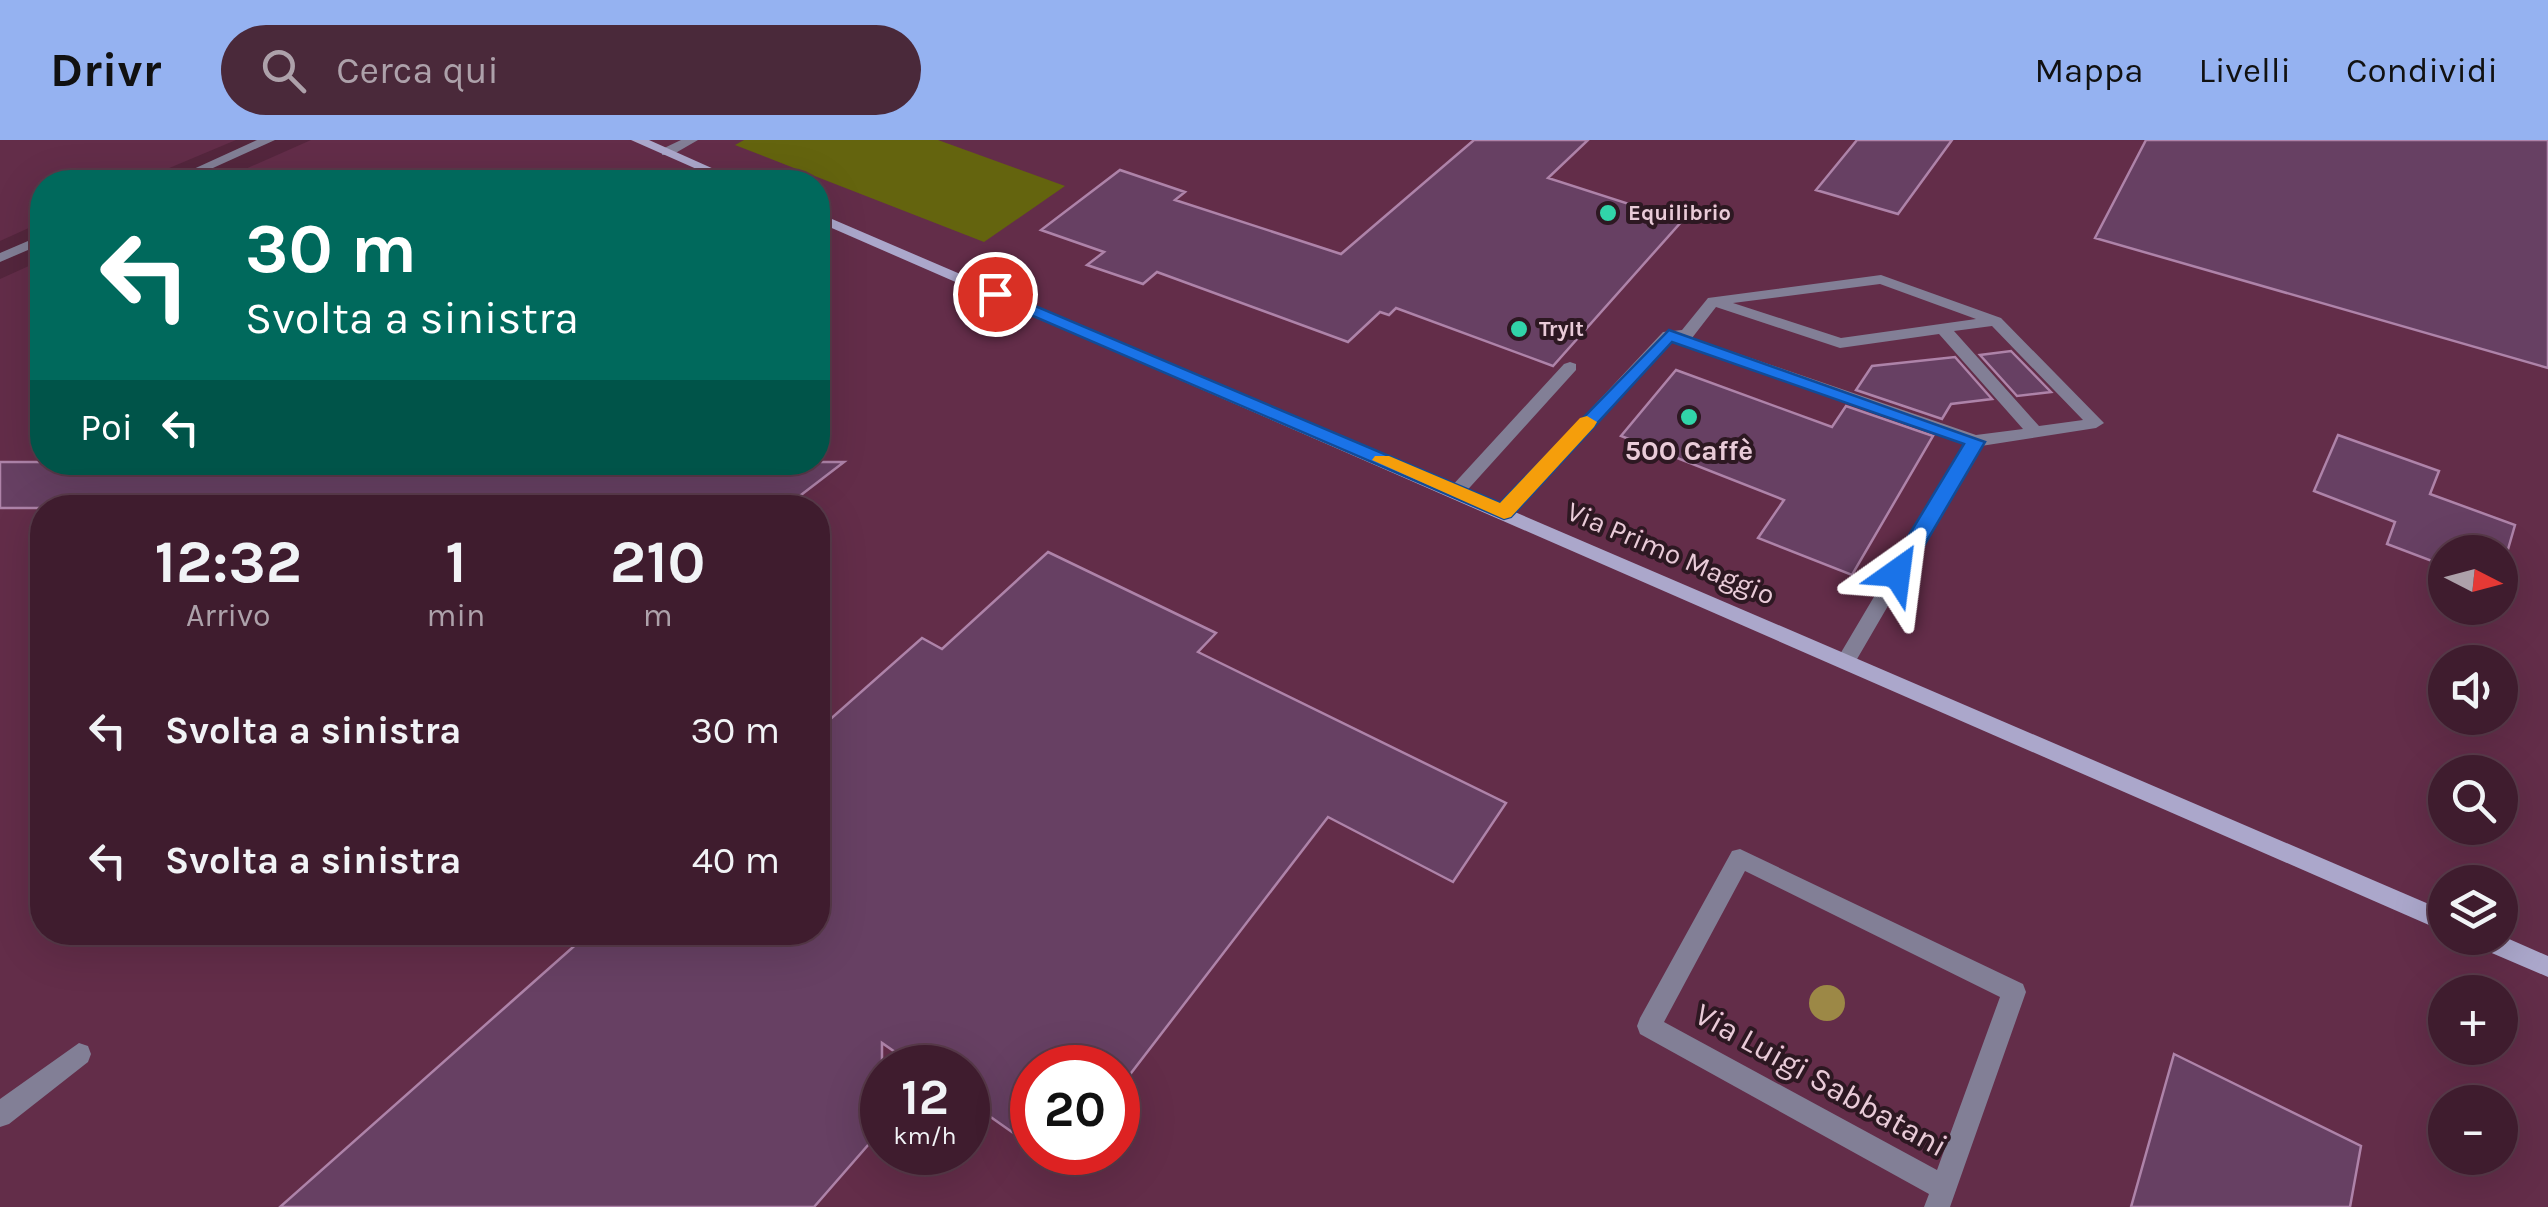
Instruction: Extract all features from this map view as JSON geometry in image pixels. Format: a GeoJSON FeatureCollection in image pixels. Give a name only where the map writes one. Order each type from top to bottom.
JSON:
{"type":"FeatureCollection","features":[{"type":"Feature","properties":{"kind":"street"},"geometry":{"type":"LineString","coordinates":[[199,170],[268,140]]}},
{"type":"Feature","properties":{"kind":"street"},"geometry":{"type":"LineString","coordinates":[[638,140],[708,170]]}},
{"type":"Feature","properties":{"kind":"street"},"geometry":{"type":"LineString","coordinates":[[667,152],[691,140]]}},
{"type":"Feature","properties":{"kind":"street","name":"Via Primo Maggio"},"geometry":{"type":"LineString","coordinates":[[830,222],[2428,915]]}},
{"type":"Feature","properties":{"kind":"street"},"geometry":{"type":"LineString","coordinates":[[0,258],[30,245]]}},
{"type":"Feature","properties":{"kind":"street"},"geometry":{"type":"LineString","coordinates":[[1504,512],[1669,335],[1686,335],[1713,301],[1881,279],[1996,321],[2096,423],[1975,442],[1669,335]]}},
{"type":"Feature","properties":{"kind":"street"},"geometry":{"type":"LineString","coordinates":[[1713,301],[1840,343],[1996,321]]}},
{"type":"Feature","properties":{"kind":"street"},"geometry":{"type":"LineString","coordinates":[[1943,328],[2035,432]]}},
{"type":"Feature","properties":{"kind":"street"},"geometry":{"type":"LineString","coordinates":[[1456,492],[1570,367]]}},
{"type":"Feature","properties":{"kind":"street"},"geometry":{"type":"LineString","coordinates":[[1846,661],[1975,442]]}},
{"type":"Feature","properties":{"kind":"street","name":"Via Luigi Sabbatani"},"geometry":{"type":"LineString","coordinates":[[1740,858],[2014,992],[1940,1197],[1649,1026],[1740,858]]}},
{"type":"Feature","properties":{"kind":"street"},"geometry":{"type":"LineString","coordinates":[[2518,954],[2548,967]]}},
{"type":"Feature","properties":{"kind":"street"},"geometry":{"type":"LineString","coordinates":[[0,1114],[79,1054]]}},
{"type":"Feature","properties":{"kind":"shaded area"},"geometry":{"type":"Polygon","coordinates":[[[0,140],[236,140],[165,170],[30,170],[30,227],[0,241],[0,140]]]}},
{"type":"Feature","properties":{"kind":"shaded area"},"geometry":{"type":"Polygon","coordinates":[[[311,140],[2548,140],[2548,1207],[0,1207],[0,279],[30,265],[30,475],[830,475],[830,170],[243,170],[311,140]]]}},
{"type":"Feature","properties":{"kind":"shaded area"},"geometry":{"type":"Polygon","coordinates":[[[744,140],[938,140],[1065,186],[984,242],[830,182],[830,170],[799,170],[735,145],[744,140]]]}},
{"type":"Feature","properties":{"kind":"building"},"geometry":{"type":"Polygon","coordinates":[[[1474,140],[1588,140],[1548,178],[1682,221],[1553,366],[1396,308],[1389,315],[1380,312],[1348,342],[1157,272],[1143,284],[1087,265],[1104,252],[1041,230],[1120,170],[1185,192],[1175,200],[1341,254],[1474,140]]]}},
{"type":"Feature","properties":{"kind":"building"},"geometry":{"type":"Polygon","coordinates":[[[1857,140],[1952,140],[1898,214],[1816,190],[1857,140]]]}},
{"type":"Feature","properties":{"kind":"building"},"geometry":{"type":"Polygon","coordinates":[[[2146,140],[2548,140],[2548,368],[2095,238],[2146,140]]]}},
{"type":"Feature","properties":{"kind":"building"},"geometry":{"type":"Polygon","coordinates":[[[2011,351],[2051,392],[2017,396],[1980,355],[2011,351]]]}},
{"type":"Feature","properties":{"kind":"building"},"geometry":{"type":"Polygon","coordinates":[[[1955,357],[1992,399],[1951,404],[1942,419],[1856,390],[1872,366],[1955,357]]]}},
{"type":"Feature","properties":{"kind":"building"},"geometry":{"type":"Polygon","coordinates":[[[1676,370],[1832,427],[1846,406],[1933,436],[1852,575],[1758,538],[1784,500],[1621,436],[1676,370]]]}},
{"type":"Feature","properties":{"kind":"building"},"geometry":{"type":"Polygon","coordinates":[[[2338,435],[2439,471],[2430,494],[2515,525],[2512,535],[2428,535],[2428,560],[2387,544],[2395,522],[2314,491],[2338,435]]]}},
{"type":"Feature","properties":{"kind":"building"},"geometry":{"type":"Polygon","coordinates":[[[0,462],[30,462],[30,475],[827,475],[801,495],[30,495],[30,508],[0,508],[0,462]]]}},
{"type":"Feature","properties":{"kind":"building"},"geometry":{"type":"Polygon","coordinates":[[[830,462],[844,462],[830,473],[830,462]]]}},
{"type":"Feature","properties":{"kind":"building"},"geometry":{"type":"Polygon","coordinates":[[[1048,552],[1216,633],[1198,652],[1506,803],[1453,882],[1328,817],[1140,1061],[1140,1045],[1010,1045],[1010,1131],[990,1116],[990,1045],[860,1045],[860,1154],[814,1207],[280,1207],[575,945],[830,945],[830,719],[922,638],[942,649],[1048,552]]]}},
{"type":"Feature","properties":{"kind":"building"},"geometry":{"type":"Polygon","coordinates":[[[2174,1054],[2361,1146],[2350,1207],[2131,1207],[2174,1054]]]}},
{"type":"Feature","properties":{"kind":"slow traffic"},"geometry":{"type":"LineString","coordinates":[[1382,460],[1504,512],[1587,422]]}},
{"type":"Feature","properties":{"kind":"place","name":"Equilibrio"},"geometry":{"type":"Point","coordinates":[1608,213]}},
{"type":"Feature","properties":{"kind":"place","name":"TryIt"},"geometry":{"type":"Point","coordinates":[1519,329]}},
{"type":"Feature","properties":{"kind":"place","name":"500 Caffè"},"geometry":{"type":"Point","coordinates":[1689,417]}},
{"type":"Feature","properties":{"kind":"route"},"geometry":{"type":"LineString","coordinates":[[995,294],[1504,512],[1669,335],[1975,442],[1897,573]]}}]}
